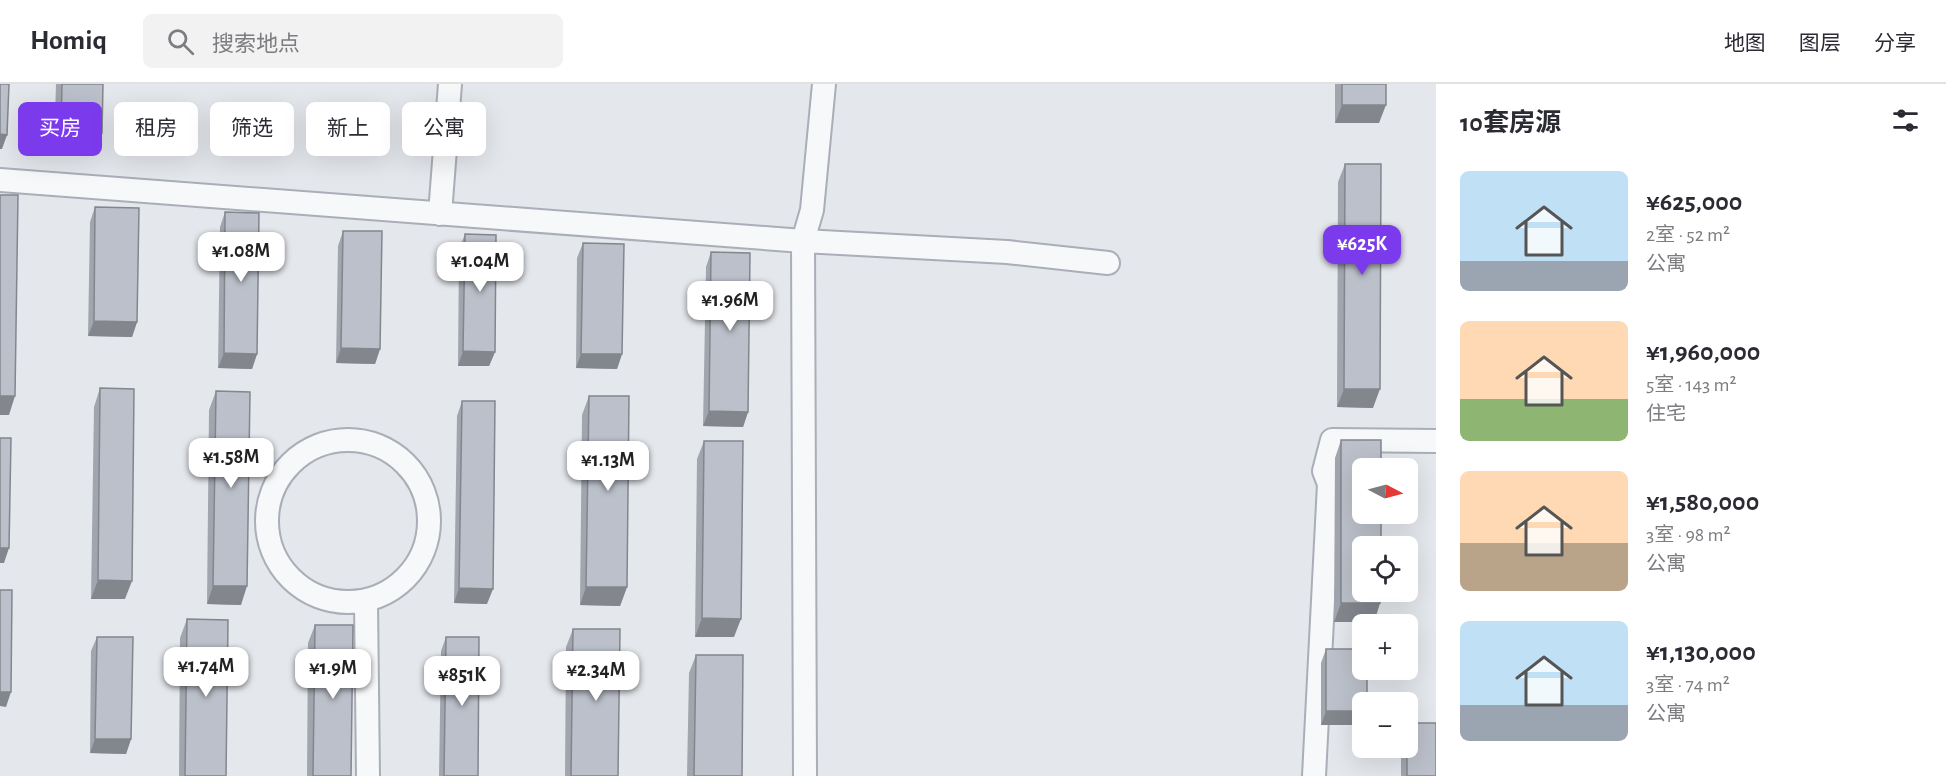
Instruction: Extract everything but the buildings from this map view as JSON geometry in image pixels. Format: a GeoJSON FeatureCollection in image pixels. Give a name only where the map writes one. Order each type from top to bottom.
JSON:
{"type":"FeatureCollection","features":[{"type":"Feature","properties":{"kind":"street"},"geometry":{"type":"LineString","coordinates":[[440,214],[450,84]]}},
{"type":"Feature","properties":{"kind":"street"},"geometry":{"type":"LineString","coordinates":[[805,776],[803,242],[812,210],[824,84]]}},
{"type":"Feature","properties":{"kind":"street"},"geometry":{"type":"LineString","coordinates":[[0,180],[803,242],[1007,252],[1108,262]]}},
{"type":"Feature","properties":{"kind":"street"},"geometry":{"type":"LineString","coordinates":[[360,440],[387,449],[408,465],[424,490],[429,535],[418,564],[401,585],[366,602],[315,598],[281,571],[267,537],[267,504],[289,463],[317,445],[360,440]]}},
{"type":"Feature","properties":{"kind":"street"},"geometry":{"type":"LineString","coordinates":[[1314,776],[1329,484],[1324,471],[1332,440],[1436,441]]}},
{"type":"Feature","properties":{"kind":"street"},"geometry":{"type":"LineString","coordinates":[[366,602],[368,776]]}}]}
